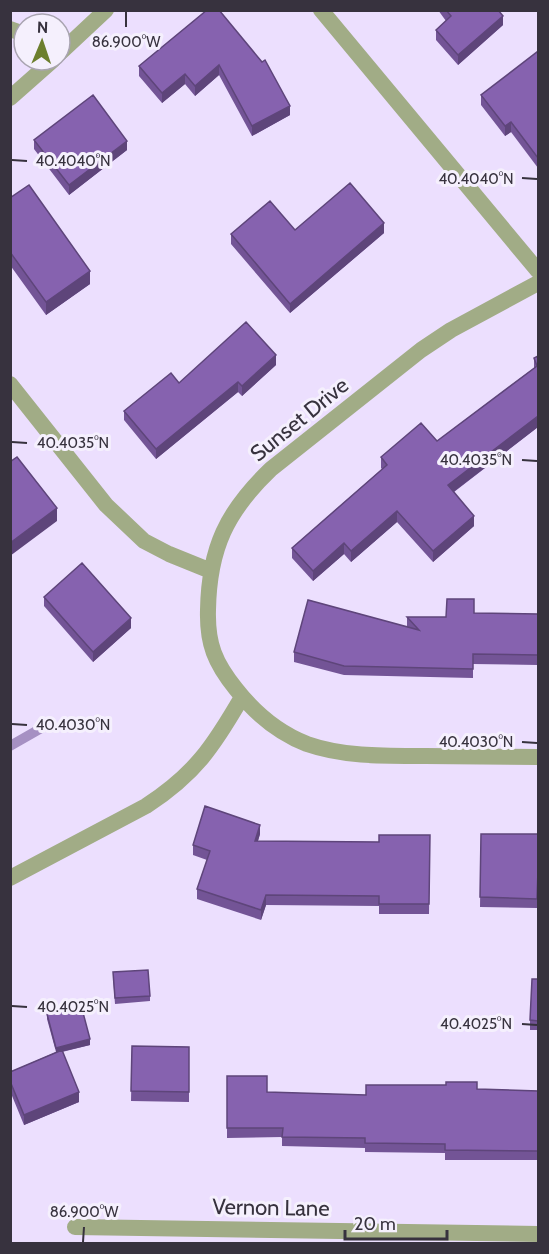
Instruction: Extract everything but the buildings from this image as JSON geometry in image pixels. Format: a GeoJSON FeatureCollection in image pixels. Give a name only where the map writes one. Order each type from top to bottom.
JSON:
{"type":"FeatureCollection","features":[{"type":"Feature","properties":{"kind":"street"},"geometry":{"type":"LineString","coordinates":[[72,40],[106,10]]}},
{"type":"Feature","properties":{"kind":"street"},"geometry":{"type":"LineString","coordinates":[[321,10],[538,271]]}},
{"type":"Feature","properties":{"kind":"street"},"geometry":{"type":"LineString","coordinates":[[10,98],[39,72]]}},
{"type":"Feature","properties":{"kind":"street","name":"Sunset Drive"},"geometry":{"type":"LineString","coordinates":[[242,697],[219,668],[211,644],[208,620],[211,571],[223,529],[235,508],[271,470],[422,350],[451,330],[538,283]]}},
{"type":"Feature","properties":{"kind":"street"},"geometry":{"type":"LineString","coordinates":[[10,384],[106,506],[144,541],[211,571]]}},
{"type":"Feature","properties":{"kind":"street"},"geometry":{"type":"LineString","coordinates":[[10,878],[164,795],[197,765],[216,740],[242,697],[264,719],[286,733],[307,744],[334,751],[373,756],[538,757]]}},
{"type":"Feature","properties":{"kind":"street","name":"Vernon Lane"},"geometry":{"type":"LineString","coordinates":[[75,1227],[538,1234]]}},
{"type":"Feature","properties":{"kind":"waterway"},"geometry":{"type":"LineString","coordinates":[[10,746],[45,726]]}}]}
